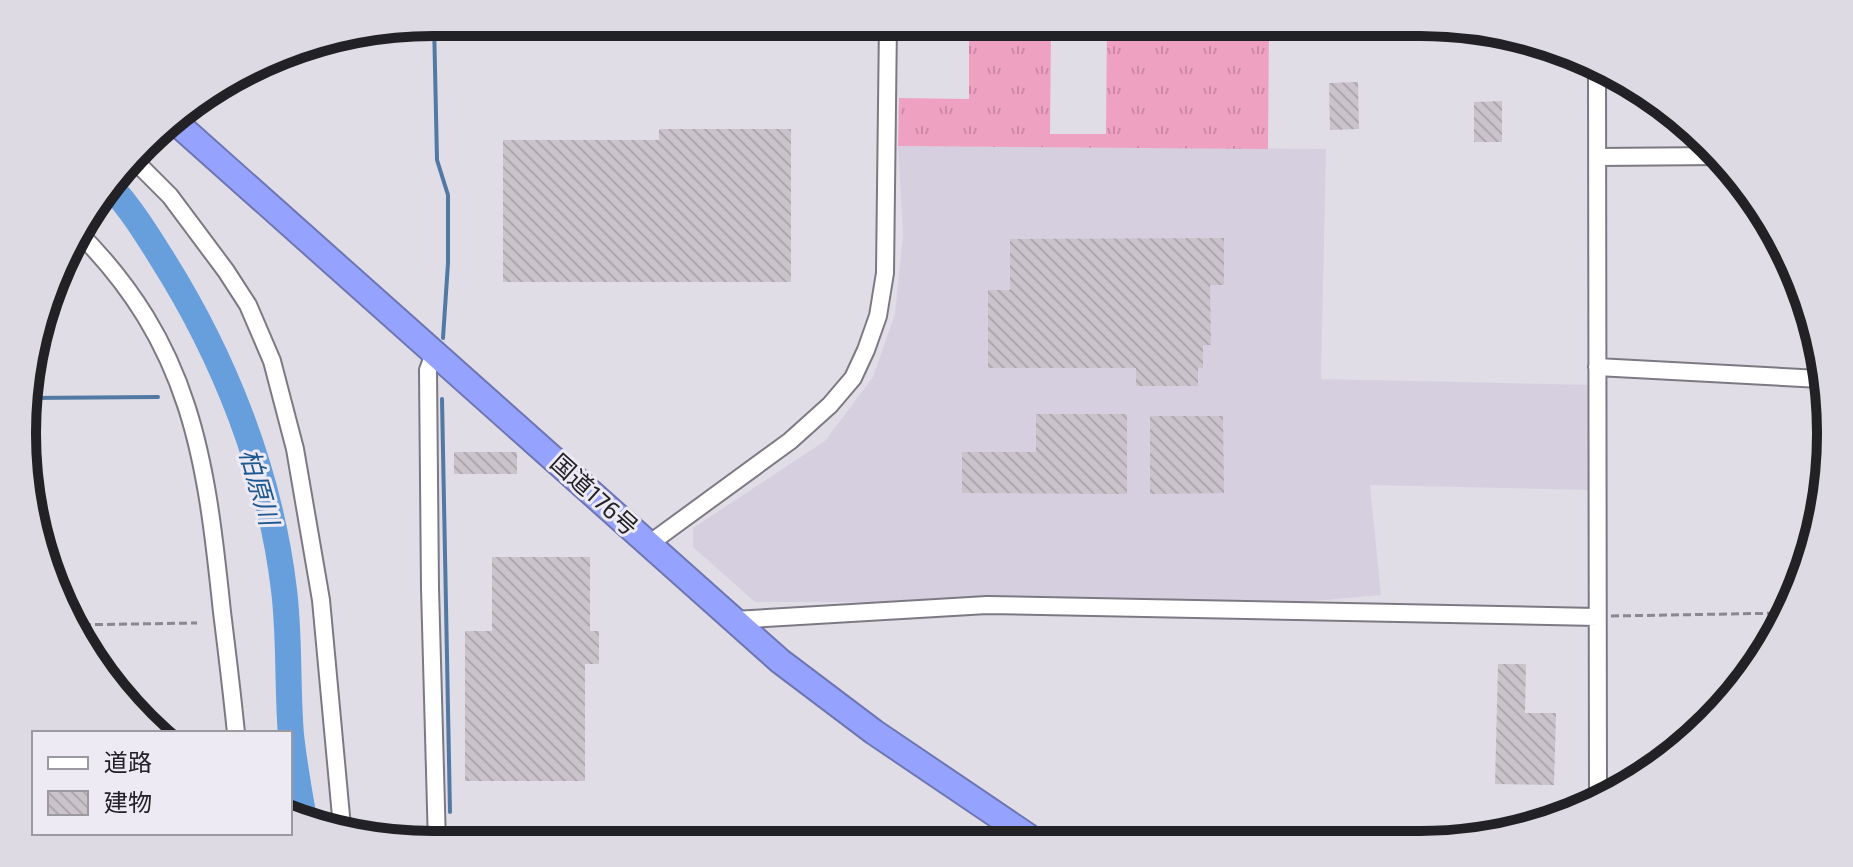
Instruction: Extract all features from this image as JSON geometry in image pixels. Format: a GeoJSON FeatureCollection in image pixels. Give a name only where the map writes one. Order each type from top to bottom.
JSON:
{"type":"FeatureCollection","features":[{"type":"Feature","properties":{"kind":"highway","name":"国道176号"},"geometry":{"type":"LineString","coordinates":[[181,127],[780,661],[874,732],[1020,831]]}},
{"type":"Feature","properties":{"kind":"street"},"geometry":{"type":"LineString","coordinates":[[649,544],[800,432],[830,405],[853,378],[878,316],[885,273],[888,36]]}},
{"type":"Feature","properties":{"kind":"street"},"geometry":{"type":"LineString","coordinates":[[1597,78],[1598,788]]}},
{"type":"Feature","properties":{"kind":"street"},"geometry":{"type":"LineString","coordinates":[[1597,157],[1705,156]]}},
{"type":"Feature","properties":{"kind":"street"},"geometry":{"type":"LineString","coordinates":[[140,166],[170,196],[226,271],[248,305],[272,361],[295,449],[321,600],[341,819]]}},
{"type":"Feature","properties":{"kind":"street"},"geometry":{"type":"LineString","coordinates":[[86,241],[138,304],[161,341],[179,381],[195,432],[216,547],[236,731]]}},
{"type":"Feature","properties":{"kind":"street"},"geometry":{"type":"LineString","coordinates":[[433,831],[428,370],[435,351]]}},
{"type":"Feature","properties":{"kind":"street"},"geometry":{"type":"LineString","coordinates":[[1597,367],[1813,379]]}},
{"type":"Feature","properties":{"kind":"street"},"geometry":{"type":"LineString","coordinates":[[734,620],[987,605],[1597,617]]}},
{"type":"Feature","properties":{"kind":"path"},"geometry":{"type":"LineString","coordinates":[[1597,617],[1774,613]]}},
{"type":"Feature","properties":{"kind":"path"},"geometry":{"type":"LineString","coordinates":[[85,625],[197,623]]}},
{"type":"Feature","properties":{"kind":"shaded area"},"geometry":{"type":"Polygon","coordinates":[[[898,146],[1326,149],[1321,379],[1594,385],[1593,490],[1370,485],[1381,595],[1303,602],[755,602],[693,547],[693,528],[825,441],[873,377],[895,314],[903,234],[898,146]]]}},
{"type":"Feature","properties":{"kind":"green space"},"geometry":{"type":"Polygon","coordinates":[[[969,36],[1051,36],[1050,134],[1106,134],[1107,36],[1269,36],[1268,149],[898,146],[899,98],[969,99],[969,36]]]}},
{"type":"Feature","properties":{"kind":"building"},"geometry":{"type":"Polygon","coordinates":[[[1358,82],[1359,129],[1330,130],[1329,83],[1358,82]]]}},
{"type":"Feature","properties":{"kind":"building"},"geometry":{"type":"Polygon","coordinates":[[[1502,101],[1502,142],[1474,142],[1474,102],[1502,101]]]}},
{"type":"Feature","properties":{"kind":"building"},"geometry":{"type":"Polygon","coordinates":[[[659,129],[791,129],[791,282],[503,282],[503,140],[659,140],[659,129]]]}},
{"type":"Feature","properties":{"kind":"building"},"geometry":{"type":"Polygon","coordinates":[[[1224,238],[1224,285],[1210,285],[1211,345],[1203,345],[1203,368],[1198,368],[1198,386],[1136,386],[1136,368],[988,368],[988,290],[1010,290],[1010,239],[1224,238]]]}},
{"type":"Feature","properties":{"kind":"building"},"geometry":{"type":"Polygon","coordinates":[[[1036,414],[1127,414],[1127,494],[962,493],[962,452],[1036,452],[1036,414]]]}},
{"type":"Feature","properties":{"kind":"building"},"geometry":{"type":"Polygon","coordinates":[[[1150,416],[1223,416],[1224,493],[1150,494],[1150,416]]]}},
{"type":"Feature","properties":{"kind":"building"},"geometry":{"type":"Polygon","coordinates":[[[454,452],[517,452],[517,474],[454,474],[454,452]]]}},
{"type":"Feature","properties":{"kind":"building"},"geometry":{"type":"Polygon","coordinates":[[[492,557],[590,557],[590,631],[599,631],[599,664],[585,664],[585,781],[465,781],[465,631],[492,631],[492,557]]]}},
{"type":"Feature","properties":{"kind":"building"},"geometry":{"type":"Polygon","coordinates":[[[1498,664],[1526,664],[1525,713],[1556,713],[1554,785],[1495,784],[1498,664]]]}},
{"type":"Feature","properties":{"kind":"waterway"},"geometry":{"type":"LineString","coordinates":[[434,36],[437,160],[448,195],[443,338]]}},
{"type":"Feature","properties":{"kind":"waterway","name":"柏原川"},"geometry":{"type":"LineString","coordinates":[[117,194],[150,239],[205,334],[256,459],[268,502],[284,590],[291,731]]}},
{"type":"Feature","properties":{"kind":"waterway"},"geometry":{"type":"LineString","coordinates":[[38,398],[158,397]]}},
{"type":"Feature","properties":{"kind":"waterway"},"geometry":{"type":"LineString","coordinates":[[442,399],[450,812]]}},
{"type":"Feature","properties":{"kind":"waterway","name":"柏原川"},"geometry":{"type":"LineString","coordinates":[[292,743],[302,809]]}}]}
